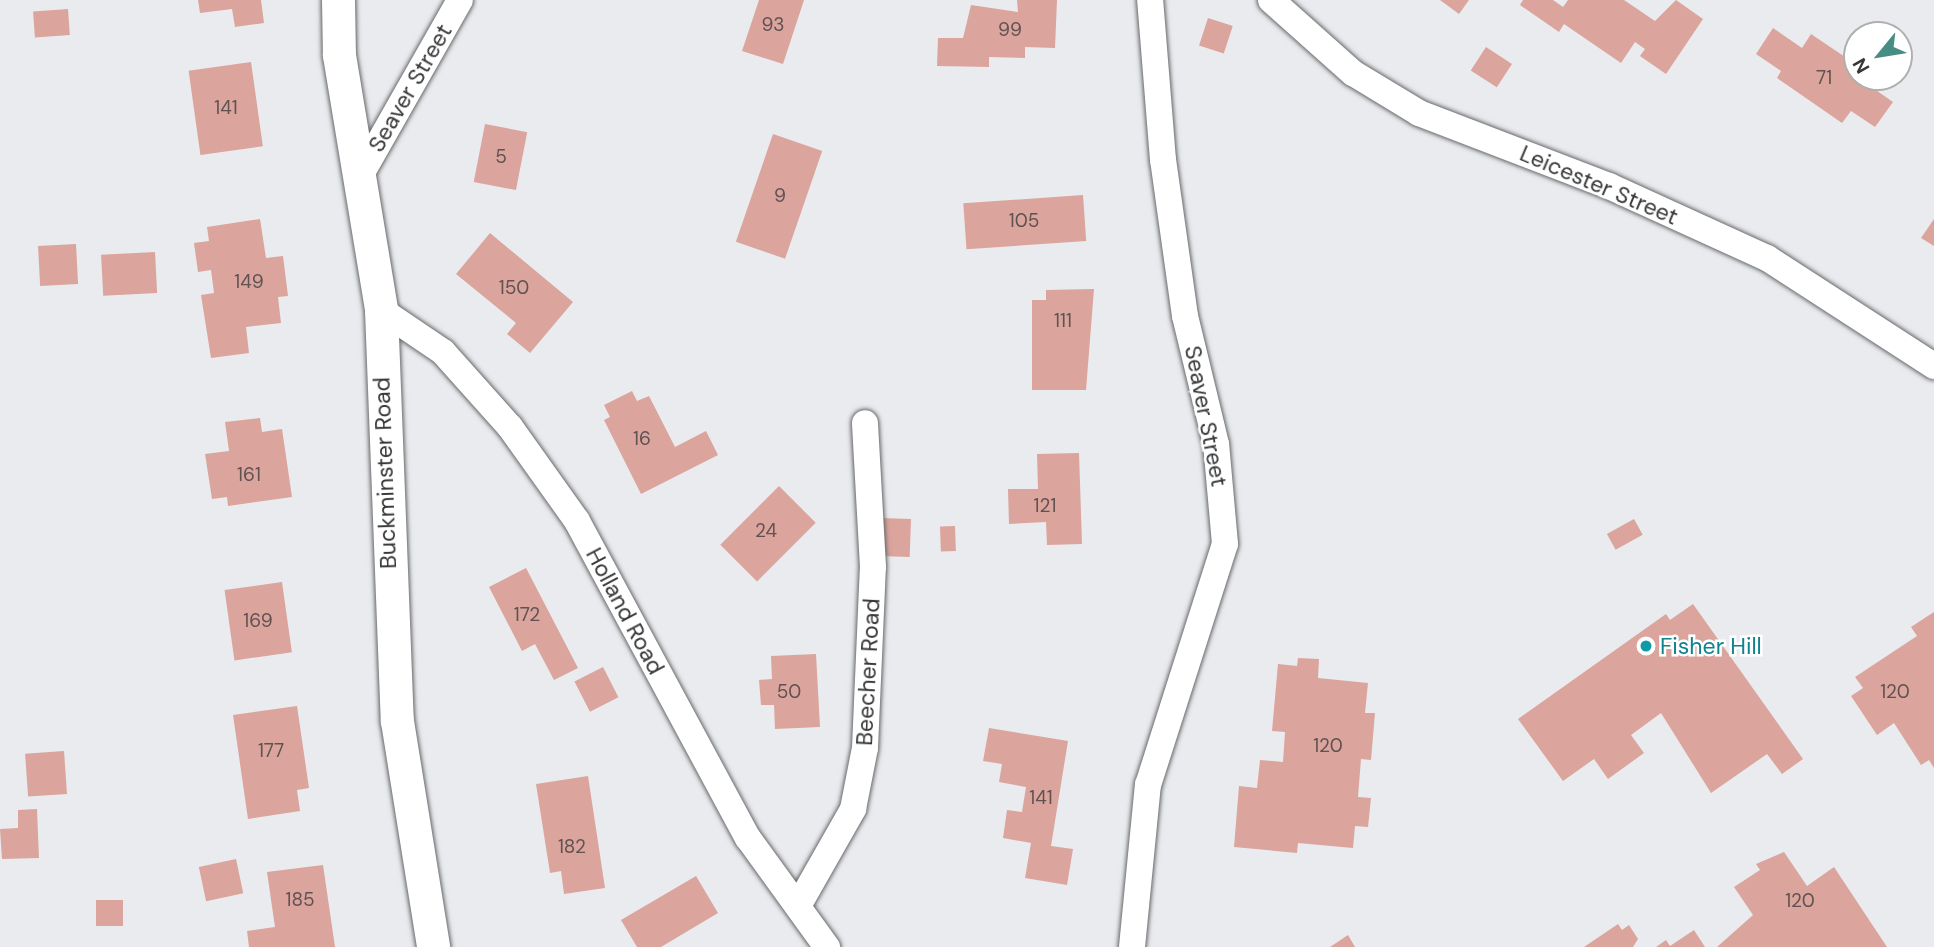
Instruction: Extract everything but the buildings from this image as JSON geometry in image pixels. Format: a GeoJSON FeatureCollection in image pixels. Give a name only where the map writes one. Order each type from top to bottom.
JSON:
{"type":"FeatureCollection","features":[{"type":"Feature","properties":{"kind":"street","name":"Buckminster Road"},"geometry":{"type":"LineString","coordinates":[[338,0],[339,55],[381,310],[397,721],[433,947]]}},
{"type":"Feature","properties":{"kind":"street","name":"Seaver Street"},"geometry":{"type":"LineString","coordinates":[[359,176],[460,0]]}},
{"type":"Feature","properties":{"kind":"street","name":"Seaver Street"},"geometry":{"type":"LineString","coordinates":[[1132,947],[1148,785],[1225,544],[1216,444],[1185,316],[1163,160],[1150,0]]}},
{"type":"Feature","properties":{"kind":"street","name":"Leicester Street"},"geometry":{"type":"LineString","coordinates":[[1271,0],[1353,73],[1419,113],[1609,186],[1768,258],[1934,366]]}},
{"type":"Feature","properties":{"kind":"street","name":"Holland Road"},"geometry":{"type":"LineString","coordinates":[[381,310],[443,352],[510,427],[577,521],[700,756],[828,947]]}},
{"type":"Feature","properties":{"kind":"street","name":"Beecher Road"},"geometry":{"type":"LineString","coordinates":[[799,906],[853,809],[865,748],[873,567],[865,423]]}},
{"type":"Feature","properties":{"kind":"place","name":"Fisher Hill"},"geometry":{"type":"Point","coordinates":[1646,646]}}]}
